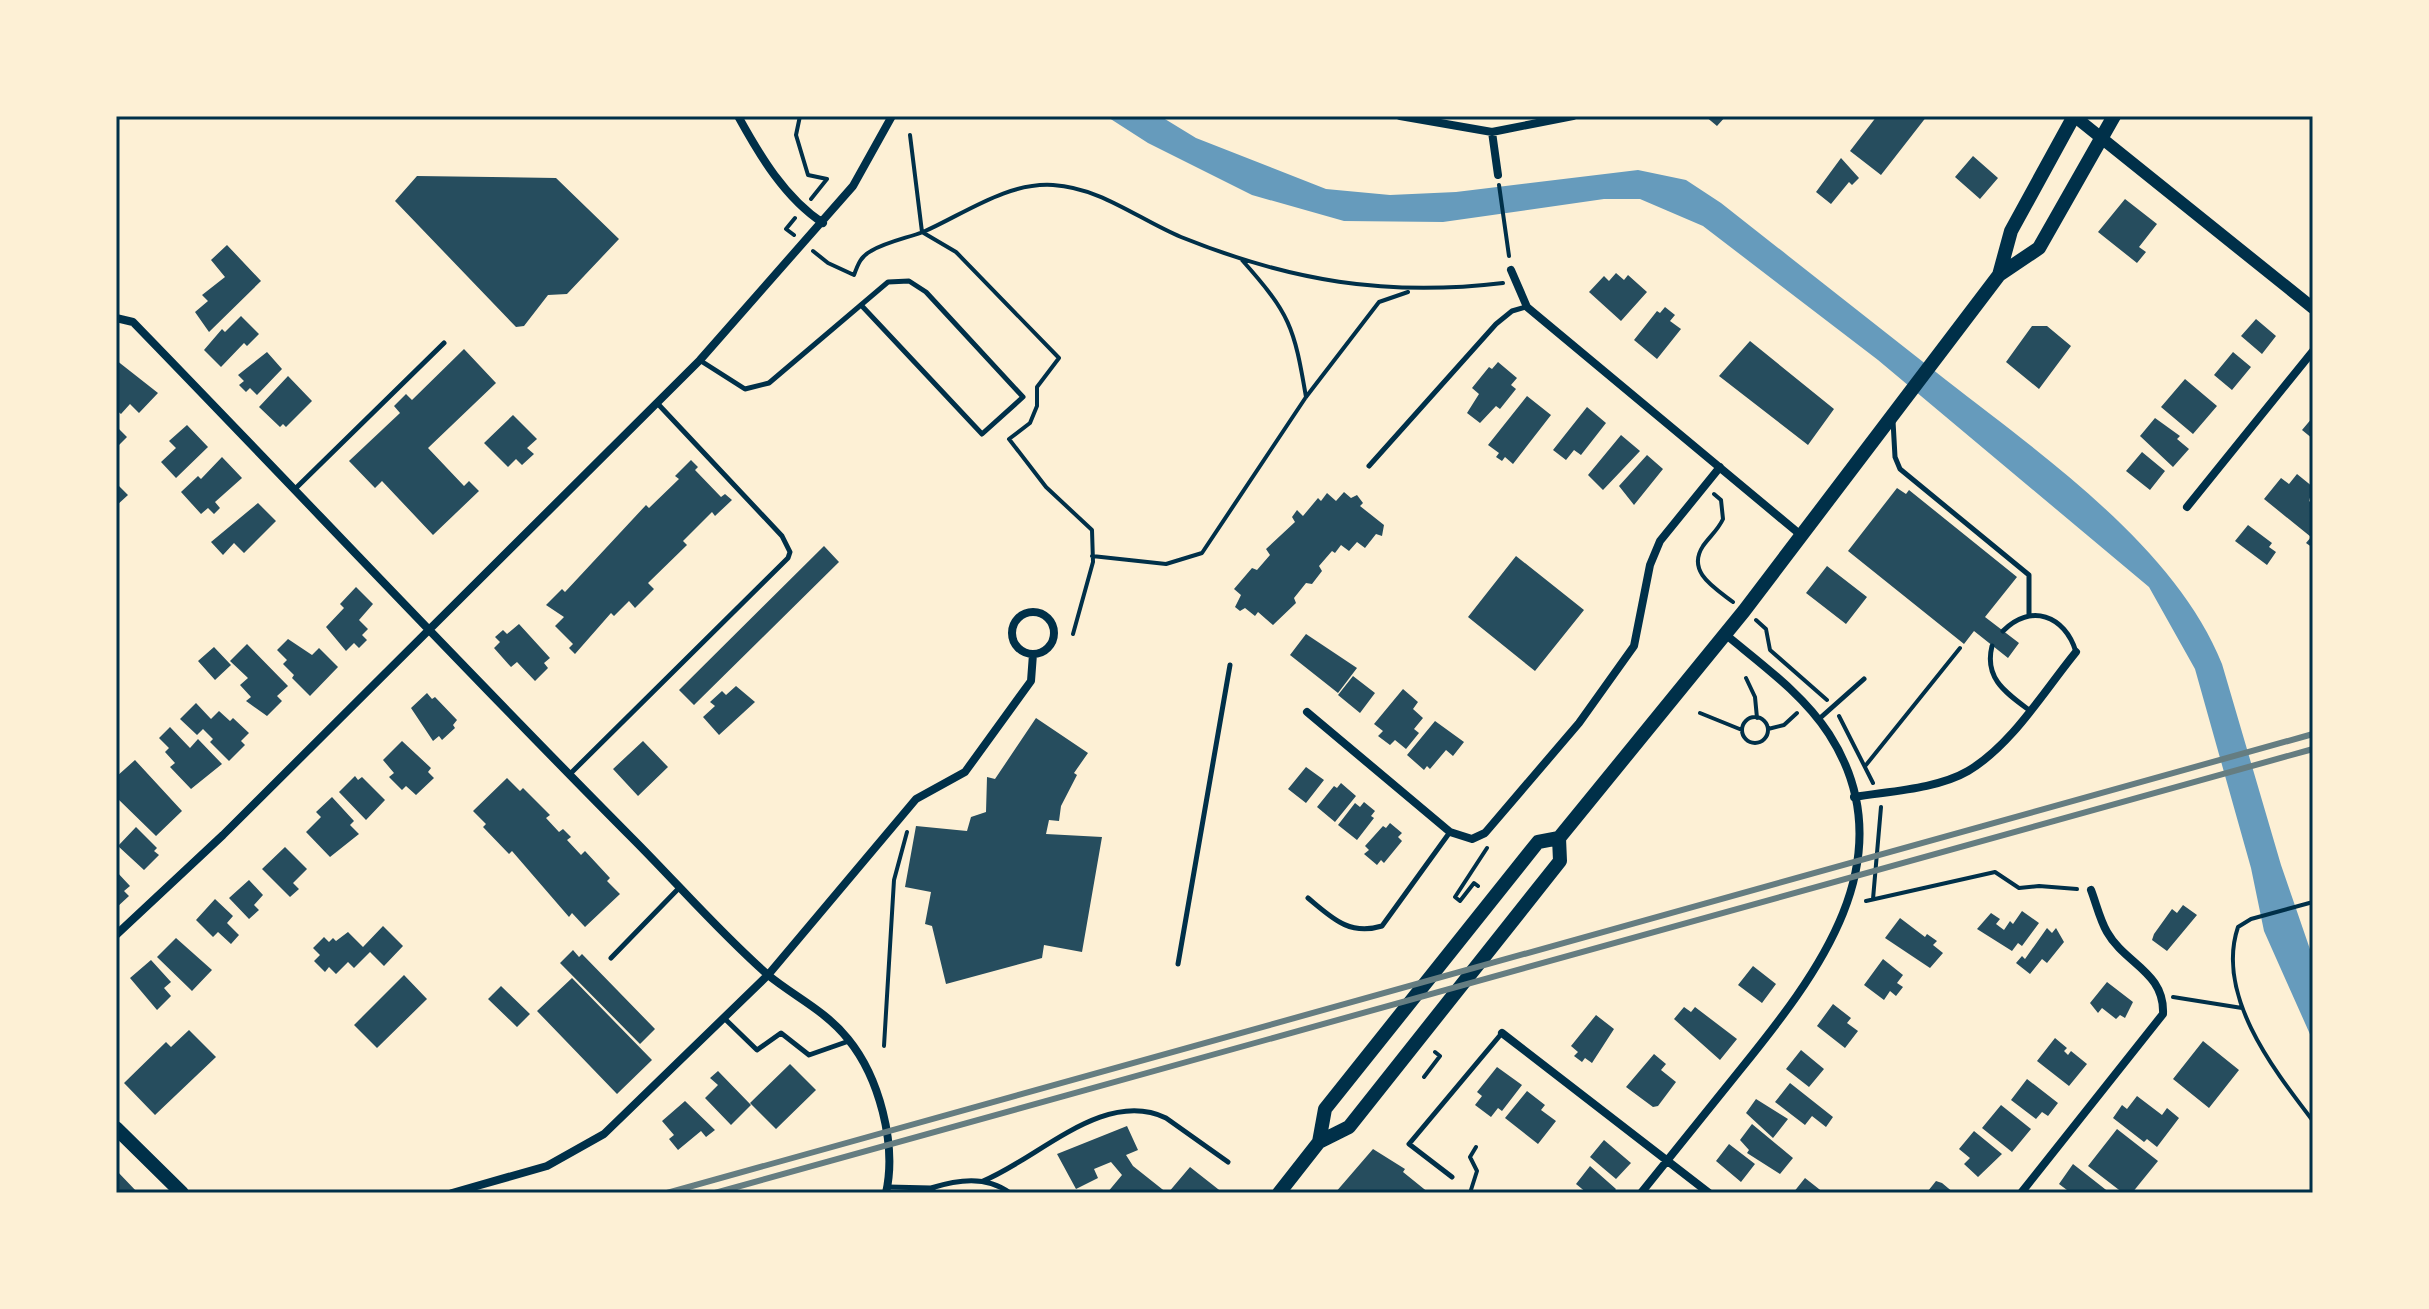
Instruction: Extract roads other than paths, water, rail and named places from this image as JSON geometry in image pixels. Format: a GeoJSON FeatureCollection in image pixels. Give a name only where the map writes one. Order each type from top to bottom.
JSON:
{"type":"FeatureCollection","features":[{"type":"Feature","properties":{"kind":"main road"},"geometry":{"type":"LineString","coordinates":[[1999,275],[2011,231],[2074,116]]}},
{"type":"Feature","properties":{"kind":"main road"},"geometry":{"type":"LineString","coordinates":[[1319,1142],[1325,1109],[1538,842],[1559,838],[1802,536],[1999,275],[2039,248],[2114,116]]}},
{"type":"Feature","properties":{"kind":"main road"},"geometry":{"type":"LineString","coordinates":[[1279,1193],[1319,1142],[1349,1127],[1551,873],[1560,861],[1559,838]]}},
{"type":"Feature","properties":{"kind":"main road"},"geometry":{"type":"LineString","coordinates":[[116,1128],[182,1193]]}},
{"type":"Feature","properties":{"kind":"street"},"geometry":{"type":"LineString","coordinates":[[738,116],[760,155],[802,210],[823,223]]}},
{"type":"Feature","properties":{"kind":"street"},"geometry":{"type":"LineString","coordinates":[[116,935],[431,629],[700,360],[853,186],[892,116]]}},
{"type":"Feature","properties":{"kind":"street"},"geometry":{"type":"LineString","coordinates":[[1400,116],[1492,132],[1573,116]]}},
{"type":"Feature","properties":{"kind":"street"},"geometry":{"type":"LineString","coordinates":[[2074,116],[2311,303]]}},
{"type":"Feature","properties":{"kind":"street"},"geometry":{"type":"LineString","coordinates":[[1492,132],[1498,175]]}},
{"type":"Feature","properties":{"kind":"street"},"geometry":{"type":"LineString","coordinates":[[1511,270],[1527,307],[1802,536]]}},
{"type":"Feature","properties":{"kind":"street"},"geometry":{"type":"LineString","coordinates":[[116,318],[133,322],[569,775],[768,975],[826,1015],[850,1041],[871,1079],[883,1120],[887,1190]]}},
{"type":"Feature","properties":{"kind":"street"},"geometry":{"type":"LineString","coordinates":[[2187,507],[2313,351]]}},
{"type":"Feature","properties":{"kind":"street"},"geometry":{"type":"LineString","coordinates":[[1307,712],[1450,832],[1472,839],[1485,833],[1579,723],[1634,646],[1650,565],[1660,541],[1720,467]]}},
{"type":"Feature","properties":{"kind":"street"},"geometry":{"type":"LineString","coordinates":[[1034,611],[1048,617],[1054,631],[1051,645],[1033,654],[1019,649],[1011,637],[1014,622],[1034,611]]}},
{"type":"Feature","properties":{"kind":"street"},"geometry":{"type":"LineString","coordinates":[[1641,1193],[1799,998],[1826,954],[1853,891],[1858,839],[1854,797],[1836,746],[1805,704],[1725,634]]}},
{"type":"Feature","properties":{"kind":"street"},"geometry":{"type":"LineString","coordinates":[[1854,797],[1937,782],[1967,772],[1996,750],[2076,652]]}},
{"type":"Feature","properties":{"kind":"street"},"geometry":{"type":"LineString","coordinates":[[452,1193],[547,1166],[604,1134],[768,975],[916,799],[965,772],[1031,681],[1033,654]]}},
{"type":"Feature","properties":{"kind":"street"},"geometry":{"type":"LineString","coordinates":[[2021,1193],[2163,1014],[2164,998],[2151,975],[2108,934],[2091,890]]}},
{"type":"Feature","properties":{"kind":"street"},"geometry":{"type":"LineString","coordinates":[[1502,1033],[1709,1193]]}},
{"type":"Feature","properties":{"kind":"lane"},"geometry":{"type":"LineString","coordinates":[[700,360],[745,389],[769,383],[888,282],[909,281],[926,292],[1023,397],[982,434],[861,305]]}},
{"type":"Feature","properties":{"kind":"lane"},"geometry":{"type":"LineString","coordinates":[[1369,466],[1496,324],[1512,311],[1527,307]]}},
{"type":"Feature","properties":{"kind":"lane"},"geometry":{"type":"LineString","coordinates":[[295,489],[444,343]]}},
{"type":"Feature","properties":{"kind":"lane"},"geometry":{"type":"LineString","coordinates":[[569,775],[710,638],[790,552],[789,544],[658,404]]}},
{"type":"Feature","properties":{"kind":"lane"},"geometry":{"type":"LineString","coordinates":[[1893,414],[1895,457],[1900,469],[2029,575],[2029,614]]}},
{"type":"Feature","properties":{"kind":"lane"},"geometry":{"type":"LineString","coordinates":[[2003,631],[2013,621],[2029,614],[2047,617],[2072,639],[2076,652]]}},
{"type":"Feature","properties":{"kind":"lane"},"geometry":{"type":"LineString","coordinates":[[1992,646],[1989,659],[1998,687],[2029,710]]}},
{"type":"Feature","properties":{"kind":"lane"},"geometry":{"type":"LineString","coordinates":[[1178,964],[1230,665]]}},
{"type":"Feature","properties":{"kind":"lane"},"geometry":{"type":"LineString","coordinates":[[1818,720],[1864,679]]}},
{"type":"Feature","properties":{"kind":"lane"},"geometry":{"type":"LineString","coordinates":[[1308,898],[1345,928],[1369,930],[1382,926],[1450,832]]}},
{"type":"Feature","properties":{"kind":"lane"},"geometry":{"type":"LineString","coordinates":[[611,958],[681,886]]}},
{"type":"Feature","properties":{"kind":"lane"},"geometry":{"type":"LineString","coordinates":[[724,1018],[757,1050],[781,1033],[809,1055],[850,1041]]}},
{"type":"Feature","properties":{"kind":"lane"},"geometry":{"type":"LineString","coordinates":[[1452,1177],[1409,1144],[1502,1033]]}},
{"type":"Feature","properties":{"kind":"lane"},"geometry":{"type":"LineString","coordinates":[[983,1181],[1087,1124],[1126,1111],[1156,1113],[1228,1162]]}},
{"type":"Feature","properties":{"kind":"lane"},"geometry":{"type":"LineString","coordinates":[[887,1190],[933,1191],[954,1181],[983,1181],[1010,1193]]}},
{"type":"Feature","properties":{"kind":"water"},"geometry":{"type":"Polygon","coordinates":[[[1106,116],[1160,116],[1196,138],[1326,189],[1390,195],[1456,192],[1638,170],[1686,180],[1721,203],[2063,472],[2140,543],[2173,581],[2201,622],[2222,664],[2281,865],[2313,958],[2313,1041],[2264,931],[2251,868],[2195,669],[2149,587],[1878,360],[1703,226],[1640,199],[1604,199],[1443,222],[1344,221],[1252,195],[1148,143],[1106,116]]]}},
{"type":"Feature","properties":{"kind":"railway"},"geometry":{"type":"LineString","coordinates":[[667,1193],[2313,734]]}},
{"type":"Feature","properties":{"kind":"railway"},"geometry":{"type":"LineString","coordinates":[[715,1193],[2313,749]]}}]}
